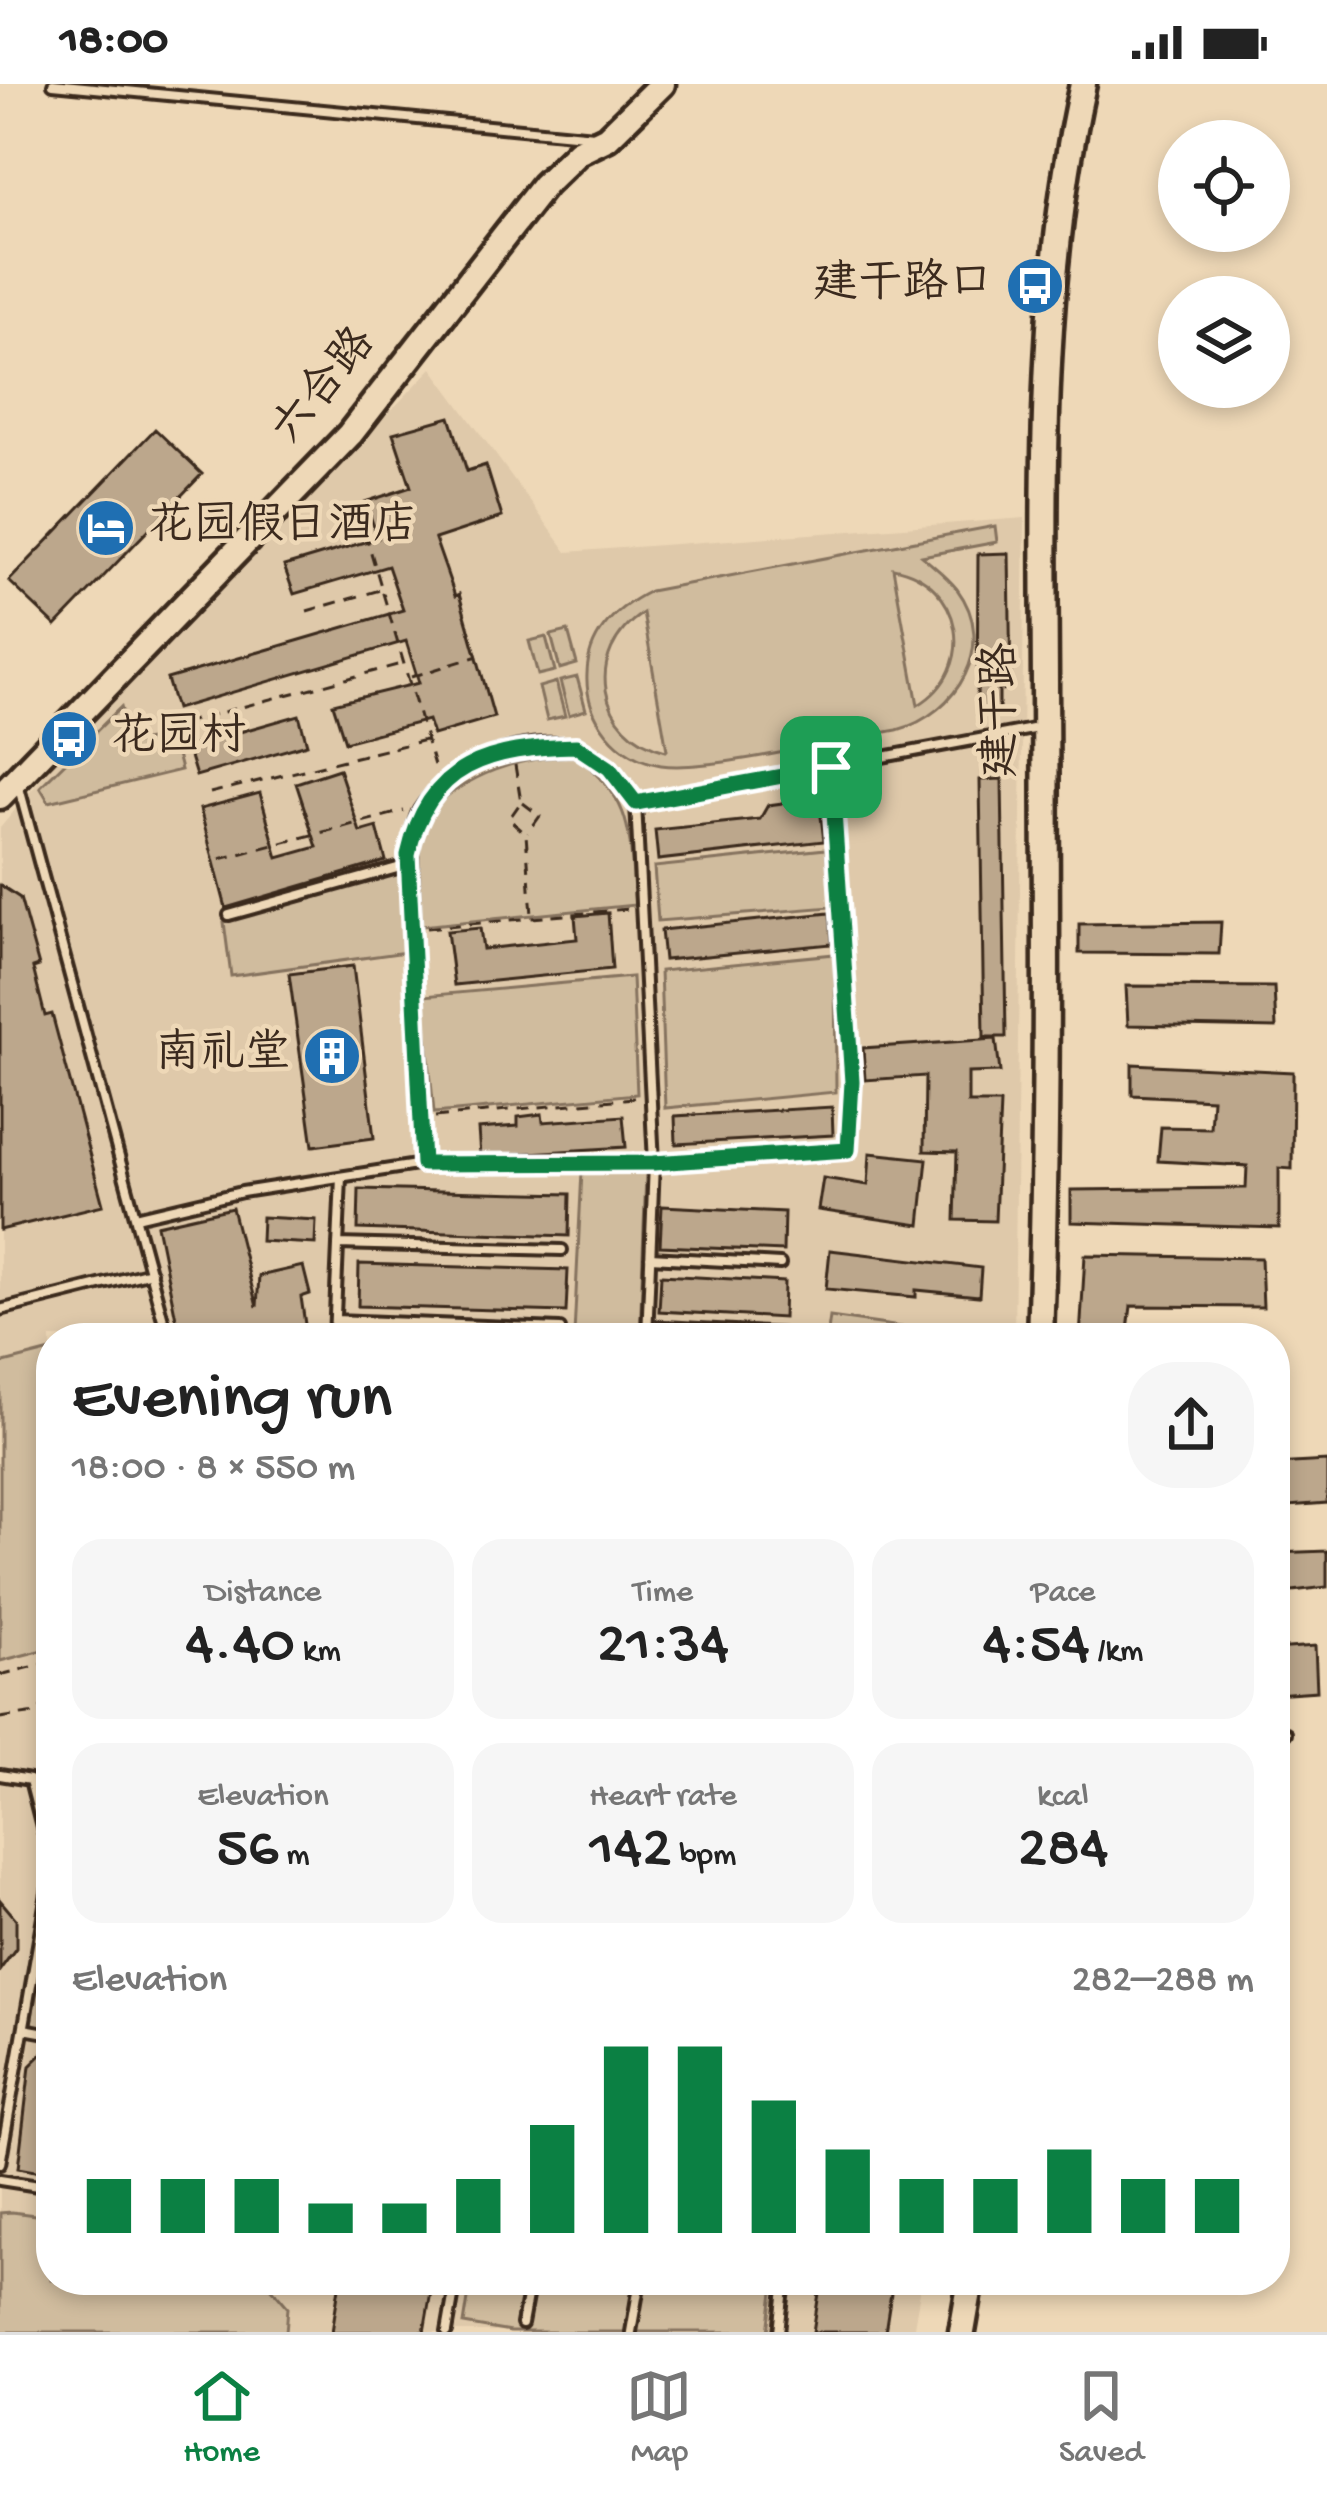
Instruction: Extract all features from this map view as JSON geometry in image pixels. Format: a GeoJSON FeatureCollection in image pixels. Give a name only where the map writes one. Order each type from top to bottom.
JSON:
{"type":"FeatureCollection","features":[{"type":"Feature","properties":{"kind":"main road","name":"六合路"},"geometry":{"type":"LineString","coordinates":[[8,788],[350,434],[544,185],[578,152],[607,138],[662,84]]}},
{"type":"Feature","properties":{"kind":"main road","name":"建干路"},"geometry":{"type":"LineString","coordinates":[[1040,1323],[1046,362],[1054,257],[1083,84]]}},
{"type":"Feature","properties":{"kind":"main road"},"geometry":{"type":"LineString","coordinates":[[962,2332],[968,2295]]}},
{"type":"Feature","properties":{"kind":"lane"},"geometry":{"type":"LineString","coordinates":[[53,84],[607,138]]}},
{"type":"Feature","properties":{"kind":"lane"},"geometry":{"type":"LineString","coordinates":[[636,803],[1045,727]]}},
{"type":"Feature","properties":{"kind":"lane"},"geometry":{"type":"LineString","coordinates":[[423,1164],[408,865],[418,812],[440,787],[486,757],[533,747],[576,746],[609,768],[636,803],[654,1163],[648,1323]]}},
{"type":"Feature","properties":{"kind":"lane"},"geometry":{"type":"LineString","coordinates":[[136,1217],[423,1164],[654,1163],[848,1150],[852,1082],[831,767]]}},
{"type":"Feature","properties":{"kind":"lane"},"geometry":{"type":"LineString","coordinates":[[8,788],[165,1323]]}},
{"type":"Feature","properties":{"kind":"lane"},"geometry":{"type":"LineString","coordinates":[[229,915],[408,865]]}},
{"type":"Feature","properties":{"kind":"lane"},"geometry":{"type":"LineString","coordinates":[[335,1323],[341,1177]]}},
{"type":"Feature","properties":{"kind":"lane"},"geometry":{"type":"LineString","coordinates":[[338,1244],[562,1250]]}},
{"type":"Feature","properties":{"kind":"lane"},"geometry":{"type":"LineString","coordinates":[[650,1257],[780,1264]]}},
{"type":"Feature","properties":{"kind":"lane"},"geometry":{"type":"LineString","coordinates":[[0,1310],[151,1272]]}},
{"type":"Feature","properties":{"kind":"lane"},"geometry":{"type":"LineString","coordinates":[[335,1320],[410,1323]]}},
{"type":"Feature","properties":{"kind":"lane"},"geometry":{"type":"LineString","coordinates":[[0,1775],[30,1780],[36,1805]]}},
{"type":"Feature","properties":{"kind":"lane"},"geometry":{"type":"LineString","coordinates":[[0,2164],[36,1953]]}},
{"type":"Feature","properties":{"kind":"lane"},"geometry":{"type":"LineString","coordinates":[[23,2029],[36,2031]]}},
{"type":"Feature","properties":{"kind":"lane"},"geometry":{"type":"LineString","coordinates":[[0,2180],[36,2186]]}},
{"type":"Feature","properties":{"kind":"lane"},"geometry":{"type":"LineString","coordinates":[[447,2332],[453,2295]]}},
{"type":"Feature","properties":{"kind":"lane"},"geometry":{"type":"LineString","coordinates":[[522,2324],[527,2295]]}},
{"type":"Feature","properties":{"kind":"lane"},"geometry":{"type":"LineString","coordinates":[[631,2332],[637,2295]]}},
{"type":"Feature","properties":{"kind":"lane"},"geometry":{"type":"LineString","coordinates":[[779,2332],[783,2295]]}},
{"type":"Feature","properties":{"kind":"path"},"geometry":{"type":"LineString","coordinates":[[359,512],[440,787]]}},
{"type":"Feature","properties":{"kind":"path"},"geometry":{"type":"LineString","coordinates":[[307,611],[382,590]]}},
{"type":"Feature","properties":{"kind":"path"},"geometry":{"type":"LineString","coordinates":[[408,678],[478,656]]}},
{"type":"Feature","properties":{"kind":"path"},"geometry":{"type":"LineString","coordinates":[[183,723],[404,663]]}},
{"type":"Feature","properties":{"kind":"path"},"geometry":{"type":"LineString","coordinates":[[210,794],[427,740]]}},
{"type":"Feature","properties":{"kind":"path"},"geometry":{"type":"LineString","coordinates":[[515,765],[521,802],[508,819],[526,834],[532,919]]}},
{"type":"Feature","properties":{"kind":"path"},"geometry":{"type":"LineString","coordinates":[[521,802],[533,806],[540,816],[537,827],[526,834]]}},
{"type":"Feature","properties":{"kind":"path"},"geometry":{"type":"LineString","coordinates":[[220,859],[402,811],[418,812]]}},
{"type":"Feature","properties":{"kind":"path"},"geometry":{"type":"LineString","coordinates":[[420,929],[635,908]]}},
{"type":"Feature","properties":{"kind":"path"},"geometry":{"type":"LineString","coordinates":[[421,1118],[652,1097]]}},
{"type":"Feature","properties":{"kind":"path"},"geometry":{"type":"LineString","coordinates":[[0,1675],[36,1666]]}},
{"type":"Feature","properties":{"kind":"path"},"geometry":{"type":"LineString","coordinates":[[0,1718],[36,1713]]}},
{"type":"Feature","properties":{"kind":"shaded area"},"geometry":{"type":"Polygon","coordinates":[[[432,368],[567,552],[1025,518],[1014,1323],[36,1323],[36,2216],[0,2213],[0,828],[69,745],[432,368]]]}},
{"type":"Feature","properties":{"kind":"shaded area"},"geometry":{"type":"Polygon","coordinates":[[[995,526],[997,542],[922,556],[957,589],[974,632],[965,674],[938,709],[897,730],[776,754],[711,764],[661,765],[631,754],[607,733],[588,690],[592,646],[615,614],[650,591],[995,526]],[[893,568],[918,705],[950,670],[955,628],[935,590],[917,576],[893,568]],[[643,613],[624,629],[612,649],[606,690],[625,728],[666,751],[667,750],[643,613]]]}},
{"type":"Feature","properties":{"kind":"shaded area"},"geometry":{"type":"Polygon","coordinates":[[[568,631],[577,664],[560,669],[551,635],[568,631]]]}},
{"type":"Feature","properties":{"kind":"shaded area"},"geometry":{"type":"Polygon","coordinates":[[[546,637],[555,671],[538,675],[529,641],[546,637]]]}},
{"type":"Feature","properties":{"kind":"shaded area"},"geometry":{"type":"Polygon","coordinates":[[[577,677],[586,710],[569,715],[560,681],[577,677]]]}},
{"type":"Feature","properties":{"kind":"shaded area"},"geometry":{"type":"Polygon","coordinates":[[[556,682],[565,716],[547,720],[539,687],[556,682]]]}},
{"type":"Feature","properties":{"kind":"shaded area"},"geometry":{"type":"Polygon","coordinates":[[[121,707],[131,744],[172,735],[181,770],[49,802],[40,787],[121,707]]]}},
{"type":"Feature","properties":{"kind":"shaded area"},"geometry":{"type":"Polygon","coordinates":[[[576,756],[610,789],[626,822],[635,905],[421,926],[419,852],[425,813],[460,787],[495,770],[576,756]]]}},
{"type":"Feature","properties":{"kind":"shaded area"},"geometry":{"type":"Polygon","coordinates":[[[826,849],[832,907],[658,921],[654,867],[826,849]]]}},
{"type":"Feature","properties":{"kind":"shaded area"},"geometry":{"type":"Polygon","coordinates":[[[401,873],[406,952],[231,976],[224,922],[401,873]]]}},
{"type":"Feature","properties":{"kind":"shaded area"},"geometry":{"type":"Polygon","coordinates":[[[835,954],[836,1092],[665,1108],[660,971],[835,954]]]}},
{"type":"Feature","properties":{"kind":"shaded area"},"geometry":{"type":"Polygon","coordinates":[[[632,977],[637,1094],[434,1113],[423,996],[632,977]]]}},
{"type":"Feature","properties":{"kind":"shaded area"},"geometry":{"type":"Polygon","coordinates":[[[582,1171],[646,1172],[641,1323],[575,1323],[582,1171]]]}},
{"type":"Feature","properties":{"kind":"shaded area"},"geometry":{"type":"Polygon","coordinates":[[[830,1317],[873,1323],[829,1323],[830,1317]]]}},
{"type":"Feature","properties":{"kind":"shaded area"},"geometry":{"type":"Polygon","coordinates":[[[36,1355],[36,1652],[0,1661],[0,1364],[36,1355]]]}},
{"type":"Feature","properties":{"kind":"shaded area"},"geometry":{"type":"Polygon","coordinates":[[[0,2213],[36,2215],[36,2295],[278,2295],[288,2307],[286,2332],[0,2332],[0,2213]]]}},
{"type":"Feature","properties":{"kind":"shaded area"},"geometry":{"type":"Polygon","coordinates":[[[278,2295],[919,2295],[913,2332],[286,2332],[288,2307],[278,2295]]]}},
{"type":"Feature","properties":{"kind":"shaded area"},"geometry":{"type":"Polygon","coordinates":[[[469,2295],[773,2295],[768,2332],[510,2332],[464,2324],[469,2295]]]}},
{"type":"Feature","properties":{"kind":"building"},"geometry":{"type":"Polygon","coordinates":[[[450,417],[467,471],[486,465],[502,517],[435,539],[455,596],[459,594],[494,717],[433,735],[428,720],[345,742],[333,704],[419,683],[406,641],[176,709],[167,679],[403,610],[388,566],[294,594],[284,566],[378,538],[365,502],[411,487],[393,433],[450,417]]]}},
{"type":"Feature","properties":{"kind":"building","name":"花园假日酒店"},"geometry":{"type":"Polygon","coordinates":[[[155,429],[202,474],[56,626],[9,581],[155,429]]]}},
{"type":"Feature","properties":{"kind":"building"},"geometry":{"type":"Polygon","coordinates":[[[1009,553],[1011,689],[999,690],[999,712],[977,714],[978,554],[1009,553]]]}},
{"type":"Feature","properties":{"kind":"building"},"geometry":{"type":"Polygon","coordinates":[[[299,715],[307,744],[196,776],[187,747],[299,715]]]}},
{"type":"Feature","properties":{"kind":"building"},"geometry":{"type":"Polygon","coordinates":[[[339,769],[360,832],[377,827],[386,861],[226,908],[200,809],[260,793],[278,858],[317,847],[296,783],[339,769]]]}},
{"type":"Feature","properties":{"kind":"building"},"geometry":{"type":"Polygon","coordinates":[[[1002,779],[1006,1037],[984,1037],[980,780],[1002,779]]]}},
{"type":"Feature","properties":{"kind":"building"},"geometry":{"type":"Polygon","coordinates":[[[798,801],[820,808],[824,841],[658,860],[655,830],[760,819],[768,805],[798,801]]]}},
{"type":"Feature","properties":{"kind":"building"},"geometry":{"type":"Polygon","coordinates":[[[0,885],[20,898],[39,966],[33,968],[45,1016],[52,1014],[103,1205],[0,1230],[0,885]]]}},
{"type":"Feature","properties":{"kind":"building"},"geometry":{"type":"Polygon","coordinates":[[[608,913],[612,969],[454,985],[447,931],[480,928],[483,949],[577,939],[575,916],[608,913]]]}},
{"type":"Feature","properties":{"kind":"building"},"geometry":{"type":"Polygon","coordinates":[[[830,913],[832,944],[664,960],[661,930],[830,913]]]}},
{"type":"Feature","properties":{"kind":"building"},"geometry":{"type":"Polygon","coordinates":[[[1221,922],[1219,954],[1079,953],[1079,924],[1221,922]]]}},
{"type":"Feature","properties":{"kind":"building","name":"南礼堂"},"geometry":{"type":"Polygon","coordinates":[[[353,966],[374,1138],[313,1146],[289,974],[353,966]]]}},
{"type":"Feature","properties":{"kind":"building"},"geometry":{"type":"Polygon","coordinates":[[[1126,986],[1274,987],[1276,1028],[1128,1025],[1126,986]]]}},
{"type":"Feature","properties":{"kind":"building"},"geometry":{"type":"Polygon","coordinates":[[[996,1039],[1000,1072],[968,1073],[968,1103],[1000,1103],[995,1221],[955,1220],[957,1152],[924,1151],[925,1076],[865,1080],[863,1048],[996,1039]]]}},
{"type":"Feature","properties":{"kind":"building"},"geometry":{"type":"Polygon","coordinates":[[[1132,1064],[1293,1072],[1292,1169],[1279,1168],[1279,1228],[1071,1222],[1071,1190],[1246,1188],[1247,1166],[1158,1161],[1161,1127],[1210,1128],[1212,1099],[1132,1095],[1132,1064]]]}},
{"type":"Feature","properties":{"kind":"building"},"geometry":{"type":"Polygon","coordinates":[[[832,1107],[833,1135],[676,1144],[675,1116],[832,1107]]]}},
{"type":"Feature","properties":{"kind":"building"},"geometry":{"type":"Polygon","coordinates":[[[542,1114],[543,1122],[623,1116],[626,1147],[480,1156],[478,1129],[518,1126],[518,1117],[542,1114]]]}},
{"type":"Feature","properties":{"kind":"building"},"geometry":{"type":"Polygon","coordinates":[[[870,1153],[927,1159],[920,1225],[818,1210],[823,1178],[868,1185],[870,1153]]]}},
{"type":"Feature","properties":{"kind":"building"},"geometry":{"type":"Polygon","coordinates":[[[359,1189],[570,1194],[569,1236],[358,1229],[359,1189]]]}},
{"type":"Feature","properties":{"kind":"building"},"geometry":{"type":"Polygon","coordinates":[[[662,1206],[784,1212],[783,1251],[660,1246],[662,1206]]]}},
{"type":"Feature","properties":{"kind":"building"},"geometry":{"type":"Polygon","coordinates":[[[232,1208],[257,1307],[259,1276],[303,1266],[310,1294],[301,1297],[305,1323],[177,1323],[157,1225],[232,1208]]]}},
{"type":"Feature","properties":{"kind":"building"},"geometry":{"type":"Polygon","coordinates":[[[262,1217],[316,1220],[315,1244],[261,1241],[262,1217]]]}},
{"type":"Feature","properties":{"kind":"building"},"geometry":{"type":"Polygon","coordinates":[[[830,1250],[981,1268],[979,1296],[916,1290],[916,1297],[826,1289],[830,1250]]]}},
{"type":"Feature","properties":{"kind":"building"},"geometry":{"type":"Polygon","coordinates":[[[1085,1255],[1261,1258],[1263,1307],[1131,1306],[1129,1323],[1081,1323],[1085,1255]]]}},
{"type":"Feature","properties":{"kind":"building"},"geometry":{"type":"Polygon","coordinates":[[[359,1264],[568,1270],[566,1312],[358,1306],[359,1264]]]}},
{"type":"Feature","properties":{"kind":"building"},"geometry":{"type":"Polygon","coordinates":[[[661,1275],[784,1282],[783,1318],[659,1311],[661,1275]]]}},
{"type":"Feature","properties":{"kind":"building"},"geometry":{"type":"Polygon","coordinates":[[[1327,1461],[1327,1503],[1290,1506],[1290,1463],[1327,1461]]]}},
{"type":"Feature","properties":{"kind":"building"},"geometry":{"type":"Polygon","coordinates":[[[1327,1551],[1327,1587],[1290,1591],[1290,1552],[1327,1551]]]}},
{"type":"Feature","properties":{"kind":"building"},"geometry":{"type":"Polygon","coordinates":[[[1315,1646],[1317,1691],[1290,1693],[1290,1648],[1315,1646]]]}},
{"type":"Feature","properties":{"kind":"building"},"geometry":{"type":"Polygon","coordinates":[[[0,1900],[16,1919],[16,1948],[0,1970],[0,1900]]]}},
{"type":"Feature","properties":{"kind":"building"},"geometry":{"type":"Polygon","coordinates":[[[36,2060],[36,2171],[18,2168],[30,2066],[36,2060]]]}},
{"type":"Feature","properties":{"kind":"building"},"geometry":{"type":"Polygon","coordinates":[[[338,2295],[430,2295],[424,2332],[332,2332],[338,2295]]]}},
{"type":"Feature","properties":{"kind":"building"},"geometry":{"type":"Polygon","coordinates":[[[819,2295],[891,2295],[885,2332],[813,2332],[819,2295]]]}},
{"type":"Feature","properties":{"kind":"place","name":"建干路口"},"geometry":{"type":"Point","coordinates":[1035,286]}},
{"type":"Feature","properties":{"kind":"place","name":"花园假日酒店"},"geometry":{"type":"Point","coordinates":[106,528]}},
{"type":"Feature","properties":{"kind":"place","name":"花园村"},"geometry":{"type":"Point","coordinates":[69,739]}},
{"type":"Feature","properties":{"kind":"place","name":"南礼堂"},"geometry":{"type":"Point","coordinates":[332,1056]}},
{"type":"Feature","properties":{"kind":"route"},"geometry":{"type":"LineString","coordinates":[[576,746],[609,768],[636,803],[831,767],[852,1082],[848,1150],[654,1163],[423,1164],[408,855],[418,812],[451,776],[486,757],[533,747],[576,746]]}}]}
